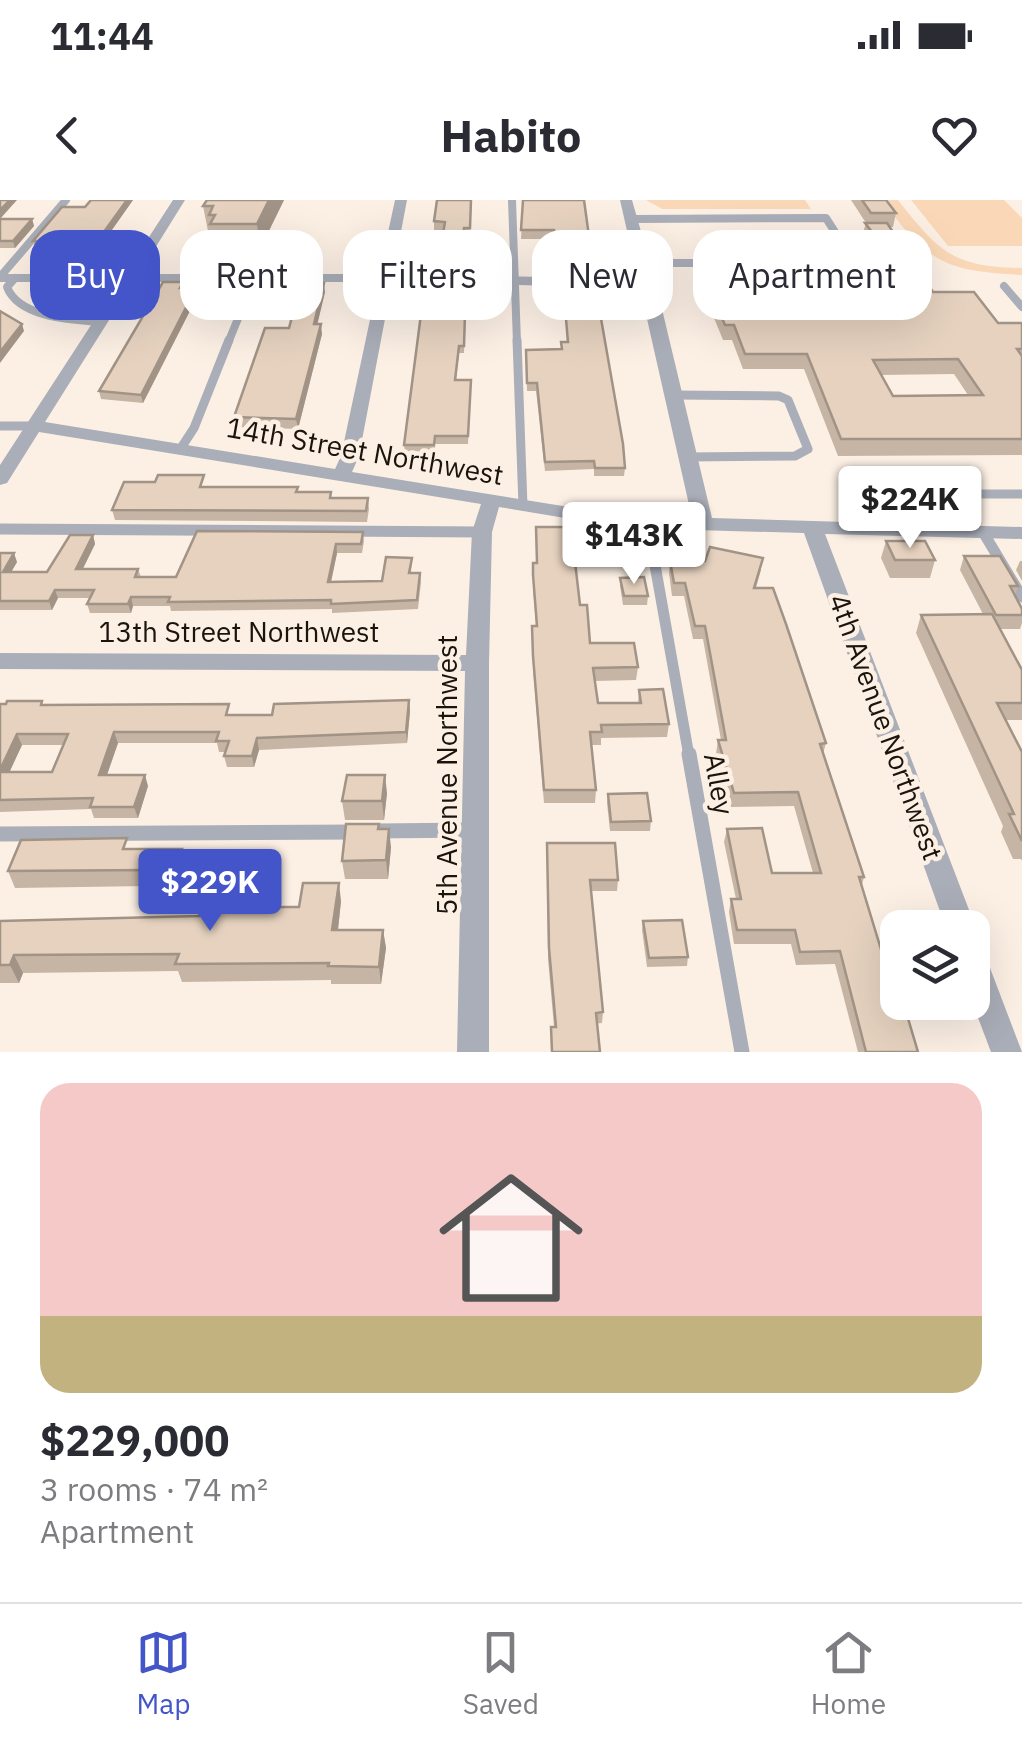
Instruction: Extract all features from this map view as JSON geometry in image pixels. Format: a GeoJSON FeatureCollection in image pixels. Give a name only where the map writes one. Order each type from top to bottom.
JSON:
{"type":"FeatureCollection","features":[{"type":"Feature","properties":{"kind":"street"},"geometry":{"type":"LineString","coordinates":[[160,230],[179,200]]}},
{"type":"Feature","properties":{"kind":"street"},"geometry":{"type":"LineString","coordinates":[[395,230],[401,200]]}},
{"type":"Feature","properties":{"kind":"street"},"geometry":{"type":"LineString","coordinates":[[626,200],[635,230]]}},
{"type":"Feature","properties":{"kind":"street"},"geometry":{"type":"LineString","coordinates":[[513,278],[532,279]]}},
{"type":"Feature","properties":{"kind":"street"},"geometry":{"type":"LineString","coordinates":[[341,476],[350,456],[377,320]]}},
{"type":"Feature","properties":{"kind":"street"},"geometry":{"type":"LineString","coordinates":[[657,320],[704,526]]}},
{"type":"Feature","properties":{"kind":"street"},"geometry":{"type":"LineString","coordinates":[[0,478],[101,322]]}},
{"type":"Feature","properties":{"kind":"street","name":"14th Street Northwest"},"geometry":{"type":"LineString","coordinates":[[34,426],[652,524],[1022,533]]}},
{"type":"Feature","properties":{"kind":"street","name":"5th Avenue Northwest"},"geometry":{"type":"LineString","coordinates":[[473,1052],[477,663],[482,532],[492,500]]}},
{"type":"Feature","properties":{"kind":"street","name":"4th Avenue Northwest"},"geometry":{"type":"LineString","coordinates":[[812,527],[953,910]]}},
{"type":"Feature","properties":{"kind":"street","name":"13th Street Northwest"},"geometry":{"type":"LineString","coordinates":[[0,661],[477,663]]}},
{"type":"Feature","properties":{"kind":"street"},"geometry":{"type":"LineString","coordinates":[[990,1007],[1007,1052]]}},
{"type":"Feature","properties":{"kind":"lane"},"geometry":{"type":"LineString","coordinates":[[66,200],[5,277],[7,288],[10,295],[51,319],[101,322]]}},
{"type":"Feature","properties":{"kind":"lane"},"geometry":{"type":"LineString","coordinates":[[512,200],[523,506]]}},
{"type":"Feature","properties":{"kind":"lane"},"geometry":{"type":"LineString","coordinates":[[632,219],[826,218],[834,230]]}},
{"type":"Feature","properties":{"kind":"lane"},"geometry":{"type":"LineString","coordinates":[[1004,286],[1022,307]]}},
{"type":"Feature","properties":{"kind":"lane"},"geometry":{"type":"LineString","coordinates":[[180,448],[194,428],[238,320]]}},
{"type":"Feature","properties":{"kind":"lane"},"geometry":{"type":"LineString","coordinates":[[674,395],[780,396],[788,400],[808,449],[795,456],[688,457]]}},
{"type":"Feature","properties":{"kind":"lane","name":"14th Street Northwest"},"geometry":{"type":"LineString","coordinates":[[0,426],[34,426]]}},
{"type":"Feature","properties":{"kind":"lane"},"geometry":{"type":"LineString","coordinates":[[862,528],[857,512],[884,494],[1022,494]]}},
{"type":"Feature","properties":{"kind":"lane","name":"Alley"},"geometry":{"type":"LineString","coordinates":[[652,524],[655,565],[742,1052]]}},
{"type":"Feature","properties":{"kind":"lane"},"geometry":{"type":"LineString","coordinates":[[0,529],[482,532]]}},
{"type":"Feature","properties":{"kind":"lane"},"geometry":{"type":"LineString","coordinates":[[983,532],[1022,597]]}},
{"type":"Feature","properties":{"kind":"lane"},"geometry":{"type":"LineString","coordinates":[[0,834],[478,830]]}},
{"type":"Feature","properties":{"kind":"shaded area"},"geometry":{"type":"Polygon","coordinates":[[[646,200],[805,200],[811,209],[662,209],[646,200]]]}},
{"type":"Feature","properties":{"kind":"shaded area"},"geometry":{"type":"Polygon","coordinates":[[[882,200],[898,200],[923,230],[906,230],[882,200]]]}},
{"type":"Feature","properties":{"kind":"shaded area"},"geometry":{"type":"Polygon","coordinates":[[[911,200],[1004,200],[1022,218],[1022,246],[948,246],[911,200]]]}},
{"type":"Feature","properties":{"kind":"shaded area"},"geometry":{"type":"Polygon","coordinates":[[[932,239],[963,260],[1022,268],[1022,275],[973,270],[932,254],[932,239]]]}},
{"type":"Feature","properties":{"kind":"building"},"geometry":{"type":"Polygon","coordinates":[[[91,200],[127,200],[105,230],[42,230],[62,207],[85,207],[91,200]]]}},
{"type":"Feature","properties":{"kind":"building"},"geometry":{"type":"Polygon","coordinates":[[[207,200],[269,200],[257,224],[210,224],[215,215],[209,215],[213,206],[203,206],[207,200]]]}},
{"type":"Feature","properties":{"kind":"building"},"geometry":{"type":"Polygon","coordinates":[[[437,200],[471,200],[470,228],[444,230],[445,222],[434,221],[437,200]]]}},
{"type":"Feature","properties":{"kind":"building"},"geometry":{"type":"Polygon","coordinates":[[[523,200],[584,200],[588,230],[521,230],[523,200]]]}},
{"type":"Feature","properties":{"kind":"building"},"geometry":{"type":"Polygon","coordinates":[[[862,200],[886,200],[896,213],[871,213],[862,200]]]}},
{"type":"Feature","properties":{"kind":"building"},"geometry":{"type":"Polygon","coordinates":[[[0,219],[32,219],[13,241],[0,241],[0,219]]]}},
{"type":"Feature","properties":{"kind":"building"},"geometry":{"type":"Polygon","coordinates":[[[865,223],[887,223],[892,230],[870,230],[865,223]]]}},
{"type":"Feature","properties":{"kind":"building"},"geometry":{"type":"Polygon","coordinates":[[[163,282],[180,282],[180,319],[141,395],[99,391],[141,320],[160,320],[163,282]]]}},
{"type":"Feature","properties":{"kind":"building"},"geometry":{"type":"Polygon","coordinates":[[[932,290],[974,292],[998,323],[1022,323],[1022,349],[1017,349],[1022,356],[1022,439],[841,439],[807,354],[745,354],[734,325],[725,325],[723,320],[932,320],[932,290]],[[958,359],[873,360],[893,396],[983,395],[958,359]]]}},
{"type":"Feature","properties":{"kind":"building"},"geometry":{"type":"Polygon","coordinates":[[[0,311],[22,324],[0,352],[0,311]]]}},
{"type":"Feature","properties":{"kind":"building"},"geometry":{"type":"Polygon","coordinates":[[[291,320],[315,320],[314,324],[321,324],[296,419],[234,417],[265,328],[289,328],[291,320]]]}},
{"type":"Feature","properties":{"kind":"building"},"geometry":{"type":"Polygon","coordinates":[[[420,320],[465,320],[464,346],[459,346],[455,380],[471,380],[468,436],[435,436],[434,445],[404,445],[420,320]]]}},
{"type":"Feature","properties":{"kind":"building"},"geometry":{"type":"Polygon","coordinates":[[[566,320],[601,320],[625,468],[595,468],[594,461],[545,462],[537,383],[527,383],[526,350],[562,349],[561,342],[568,342],[566,320]]]}},
{"type":"Feature","properties":{"kind":"building"},"geometry":{"type":"Polygon","coordinates":[[[158,475],[204,475],[200,487],[298,487],[296,492],[331,492],[330,498],[368,498],[366,511],[112,510],[124,482],[155,482],[158,475]]]}},
{"type":"Feature","properties":{"kind":"building"},"geometry":{"type":"Polygon","coordinates":[[[536,527],[571,527],[580,605],[587,605],[590,643],[634,643],[638,667],[593,668],[598,703],[641,703],[639,690],[663,689],[669,724],[601,725],[602,732],[590,732],[596,790],[544,790],[532,626],[537,626],[533,575],[533,563],[537,563],[536,527]]]}},
{"type":"Feature","properties":{"kind":"building"},"geometry":{"type":"Polygon","coordinates":[[[197,531],[363,532],[361,544],[336,544],[328,582],[382,581],[386,557],[412,558],[409,573],[420,573],[417,600],[331,604],[331,600],[168,602],[170,597],[131,597],[128,604],[87,604],[94,590],[55,590],[49,601],[0,601],[0,553],[14,553],[3,572],[47,572],[70,535],[93,535],[76,569],[138,569],[135,577],[176,577],[197,531]]]}},
{"type":"Feature","properties":{"kind":"building"},"geometry":{"type":"Polygon","coordinates":[[[886,541],[925,541],[935,560],[895,560],[886,541]]]}},
{"type":"Feature","properties":{"kind":"building"},"geometry":{"type":"Polygon","coordinates":[[[710,547],[763,558],[754,588],[773,588],[826,743],[820,744],[864,877],[859,877],[880,946],[880,1020],[908,1020],[918,1052],[866,1052],[840,951],[800,952],[795,930],[737,930],[731,899],[741,899],[727,829],[762,828],[772,873],[821,873],[798,792],[734,793],[718,740],[726,740],[705,626],[695,626],[685,583],[674,583],[670,561],[705,561],[710,547]]]}},
{"type":"Feature","properties":{"kind":"building"},"geometry":{"type":"Polygon","coordinates":[[[964,556],[1000,556],[1018,586],[1010,586],[1022,615],[996,615],[964,556]]]}},
{"type":"Feature","properties":{"kind":"building"},"geometry":{"type":"Polygon","coordinates":[[[644,577],[648,596],[624,596],[620,578],[644,577]]]}},
{"type":"Feature","properties":{"kind":"building"},"geometry":{"type":"Polygon","coordinates":[[[992,614],[1022,670],[1022,703],[997,703],[1022,752],[1022,841],[1009,814],[1014,814],[921,615],[992,614]]]}},
{"type":"Feature","properties":{"kind":"building"},"geometry":{"type":"Polygon","coordinates":[[[409,700],[406,732],[257,738],[252,756],[224,756],[229,741],[216,741],[219,732],[114,732],[99,775],[145,775],[134,807],[90,807],[93,798],[0,800],[0,772],[52,772],[68,734],[17,734],[0,770],[0,704],[7,701],[42,701],[41,705],[229,704],[226,715],[272,715],[274,704],[409,700]]]}},
{"type":"Feature","properties":{"kind":"building"},"geometry":{"type":"Polygon","coordinates":[[[347,775],[385,775],[382,801],[342,801],[347,775]]]}},
{"type":"Feature","properties":{"kind":"building"},"geometry":{"type":"Polygon","coordinates":[[[647,793],[651,821],[611,822],[608,794],[647,793]]]}},
{"type":"Feature","properties":{"kind":"building"},"geometry":{"type":"Polygon","coordinates":[[[346,824],[379,824],[378,829],[389,829],[386,860],[342,861],[346,824]]]}},
{"type":"Feature","properties":{"kind":"building"},"geometry":{"type":"Polygon","coordinates":[[[127,838],[123,849],[182,849],[173,879],[146,879],[149,870],[8,871],[21,840],[127,838]]]}},
{"type":"Feature","properties":{"kind":"building"},"geometry":{"type":"Polygon","coordinates":[[[547,843],[615,843],[618,880],[590,880],[603,1012],[596,1013],[600,1052],[552,1052],[551,1027],[556,1027],[549,948],[547,843]]]}},
{"type":"Feature","properties":{"kind":"building"},"geometry":{"type":"Polygon","coordinates":[[[303,883],[339,883],[332,930],[383,930],[379,967],[328,966],[329,963],[175,964],[179,954],[14,955],[10,965],[0,965],[0,921],[199,916],[202,908],[232,909],[237,886],[264,886],[259,907],[299,907],[303,883]]]}},
{"type":"Feature","properties":{"kind":"building"},"geometry":{"type":"Polygon","coordinates":[[[682,920],[688,957],[649,958],[643,921],[682,920]]]}}]}
